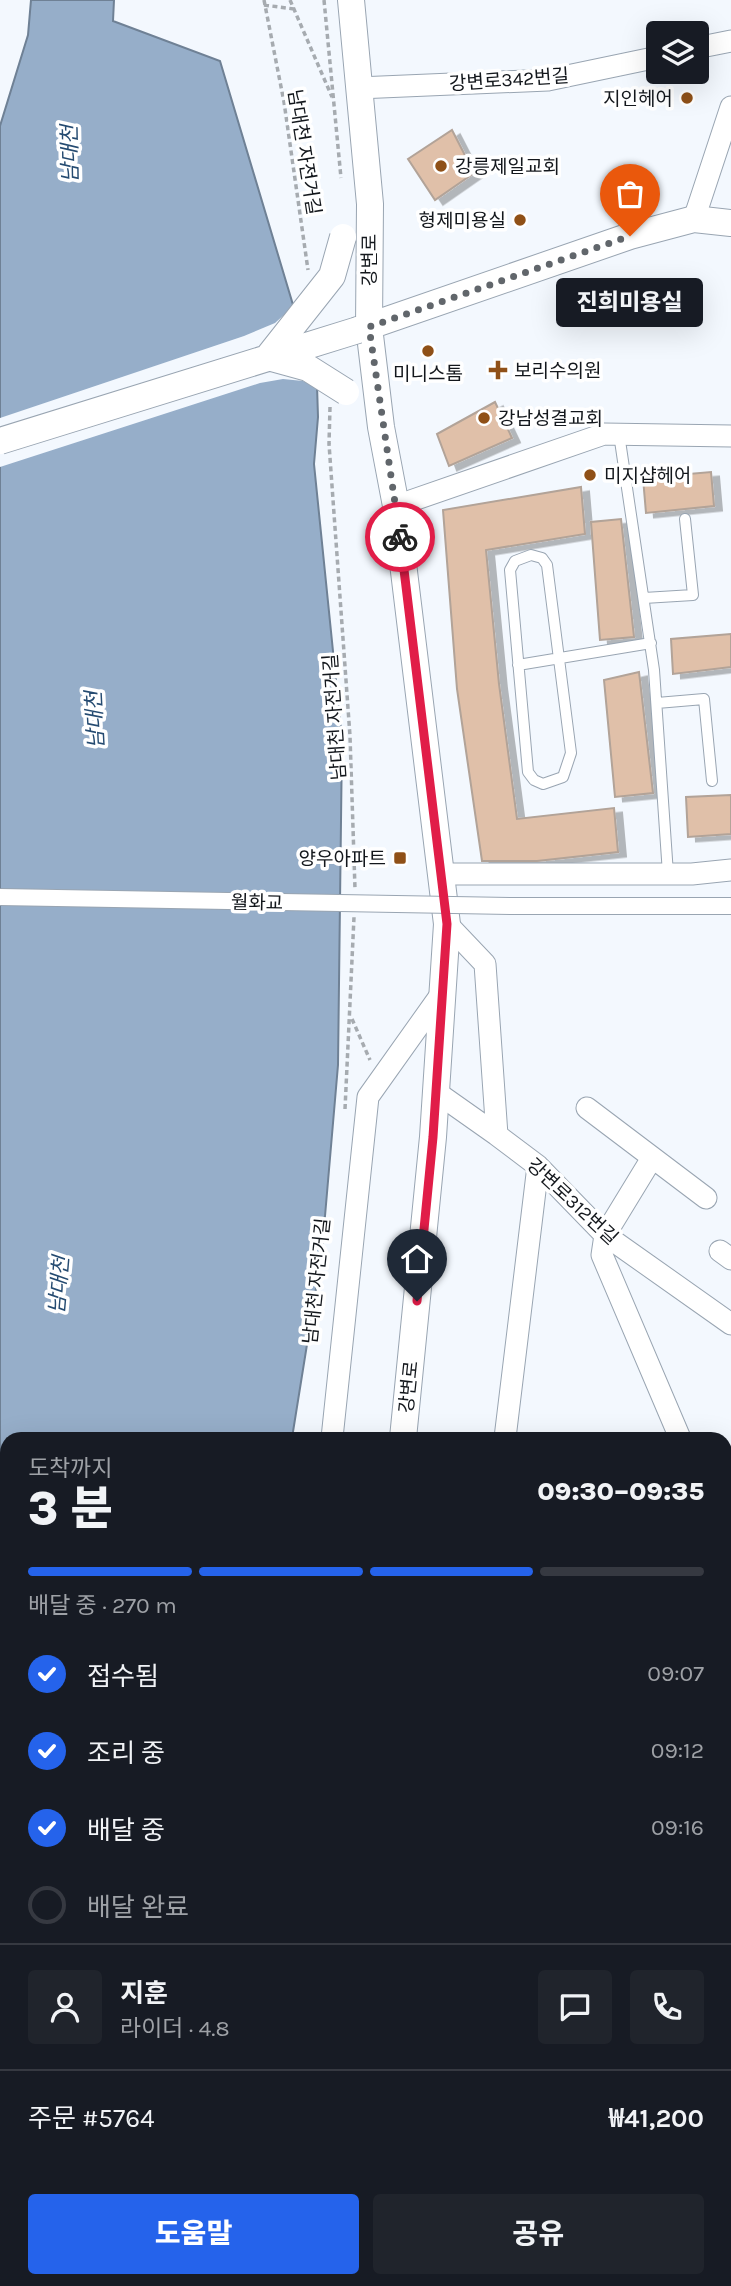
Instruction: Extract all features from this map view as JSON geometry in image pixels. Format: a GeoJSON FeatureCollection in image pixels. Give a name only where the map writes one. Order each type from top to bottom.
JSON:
{"type":"FeatureCollection","features":[{"type":"Feature","properties":{"kind":"street","name":"강변로"},"geometry":{"type":"LineString","coordinates":[[351,0],[369,204],[363,329],[396,506],[447,924],[436,1092],[404,1432]]}},
{"type":"Feature","properties":{"kind":"street"},"geometry":{"type":"LineString","coordinates":[[709,45],[731,41]]}},
{"type":"Feature","properties":{"kind":"street","name":"강변로342번길"},"geometry":{"type":"LineString","coordinates":[[358,88],[548,80],[646,60]]}},
{"type":"Feature","properties":{"kind":"street"},"geometry":{"type":"LineString","coordinates":[[694,219],[731,107]]}},
{"type":"Feature","properties":{"kind":"street"},"geometry":{"type":"LineString","coordinates":[[268,356],[332,276],[343,237],[369,204]]}},
{"type":"Feature","properties":{"kind":"street"},"geometry":{"type":"LineString","coordinates":[[0,441],[268,356],[363,329],[630,236],[694,219],[731,223]]}},
{"type":"Feature","properties":{"kind":"street"},"geometry":{"type":"LineString","coordinates":[[268,356],[308,368],[338,397],[381,427]]}},
{"type":"Feature","properties":{"kind":"street"},"geometry":{"type":"LineString","coordinates":[[396,506],[604,433],[731,436]]}},
{"type":"Feature","properties":{"kind":"street"},"geometry":{"type":"LineString","coordinates":[[441,874],[668,874],[731,870]]}},
{"type":"Feature","properties":{"kind":"street","name":"월화교"},"geometry":{"type":"LineString","coordinates":[[0,897],[514,906],[731,906]]}},
{"type":"Feature","properties":{"kind":"street"},"geometry":{"type":"LineString","coordinates":[[447,924],[485,964],[497,1135]]}},
{"type":"Feature","properties":{"kind":"street"},"geometry":{"type":"LineString","coordinates":[[333,1432],[368,1097],[442,993]]}},
{"type":"Feature","properties":{"kind":"street","name":"강변로312번길"},"geometry":{"type":"LineString","coordinates":[[436,1092],[538,1166],[606,1235],[731,1324]]}},
{"type":"Feature","properties":{"kind":"street"},"geometry":{"type":"LineString","coordinates":[[587,1108],[706,1198]]}},
{"type":"Feature","properties":{"kind":"street"},"geometry":{"type":"LineString","coordinates":[[652,1158],[606,1235],[602,1248],[605,1262],[677,1432]]}},
{"type":"Feature","properties":{"kind":"street"},"geometry":{"type":"LineString","coordinates":[[506,1432],[538,1166]]}},
{"type":"Feature","properties":{"kind":"lane"},"geometry":{"type":"LineString","coordinates":[[619,434],[650,643],[668,874]]}},
{"type":"Feature","properties":{"kind":"lane"},"geometry":{"type":"LineString","coordinates":[[644,598],[693,595],[685,519]]}},
{"type":"Feature","properties":{"kind":"lane"},"geometry":{"type":"LineString","coordinates":[[522,556],[542,558],[547,565],[570,753],[563,777],[554,782],[543,784],[534,780],[528,772],[518,665],[510,570],[522,556]]}},
{"type":"Feature","properties":{"kind":"lane"},"geometry":{"type":"LineString","coordinates":[[518,665],[650,643]]}},
{"type":"Feature","properties":{"kind":"lane"},"geometry":{"type":"LineString","coordinates":[[656,703],[704,699],[712,781]]}},
{"type":"Feature","properties":{"kind":"path"},"geometry":{"type":"LineString","coordinates":[[290,0],[334,102]]}},
{"type":"Feature","properties":{"kind":"path"},"geometry":{"type":"LineString","coordinates":[[324,0],[341,178]]}},
{"type":"Feature","properties":{"kind":"path"},"geometry":{"type":"LineString","coordinates":[[264,2],[294,9]]}},
{"type":"Feature","properties":{"kind":"path","name":"남대천 자전거길"},"geometry":{"type":"LineString","coordinates":[[264,2],[284,102],[311,280]]}},
{"type":"Feature","properties":{"kind":"path","name":"남대천 자전거길"},"geometry":{"type":"LineString","coordinates":[[338,397],[329,444],[351,749],[355,897]]}},
{"type":"Feature","properties":{"kind":"path"},"geometry":{"type":"LineString","coordinates":[[345,1112],[354,910]]}},
{"type":"Feature","properties":{"kind":"path"},"geometry":{"type":"LineString","coordinates":[[351,1017],[380,1082]]}},
{"type":"Feature","properties":{"kind":"water","name":"남대천"},"geometry":{"type":"Polygon","coordinates":[[[31,0],[114,0],[113,21],[220,61],[317,385],[318,417],[314,464],[342,740],[338,1065],[322,1251],[293,1432],[0,1432],[0,126],[28,35],[31,0]]]}},
{"type":"Feature","properties":{"kind":"pier"},"geometry":{"type":"Polygon","coordinates":[[[297,303],[321,389],[303,381],[283,379],[260,383],[0,467],[0,418],[244,336],[275,323],[297,303]]]}},
{"type":"Feature","properties":{"kind":"building","name":"강릉제일교회"},"geometry":{"type":"Polygon","coordinates":[[[452,130],[474,173],[435,200],[408,159],[452,130]]]}},
{"type":"Feature","properties":{"kind":"building","name":"강남성결교회"},"geometry":{"type":"Polygon","coordinates":[[[495,402],[512,438],[449,466],[437,434],[495,402]]]}},
{"type":"Feature","properties":{"kind":"building"},"geometry":{"type":"Polygon","coordinates":[[[711,472],[714,506],[646,513],[643,478],[711,472]]]}},
{"type":"Feature","properties":{"kind":"building"},"geometry":{"type":"Polygon","coordinates":[[[581,487],[585,534],[486,550],[499,684],[517,819],[614,808],[618,852],[537,861],[482,861],[457,689],[443,510],[581,487]]]}},
{"type":"Feature","properties":{"kind":"building"},"geometry":{"type":"Polygon","coordinates":[[[621,519],[634,637],[600,640],[591,522],[621,519]]]}},
{"type":"Feature","properties":{"kind":"building"},"geometry":{"type":"Polygon","coordinates":[[[731,634],[731,667],[673,674],[671,639],[731,634]]]}},
{"type":"Feature","properties":{"kind":"building"},"geometry":{"type":"Polygon","coordinates":[[[639,672],[653,793],[615,797],[604,680],[639,672]]]}},
{"type":"Feature","properties":{"kind":"building"},"geometry":{"type":"Polygon","coordinates":[[[731,795],[731,834],[688,837],[686,797],[731,795]]]}},
{"type":"Feature","properties":{"kind":"way so far"},"geometry":{"type":"LineString","coordinates":[[400,537],[381,427],[369,327],[630,236]]}},
{"type":"Feature","properties":{"kind":"place","name":"지인헤어"},"geometry":{"type":"Point","coordinates":[687,98]}},
{"type":"Feature","properties":{"kind":"place","name":"강릉제일교회"},"geometry":{"type":"Point","coordinates":[441,166]}},
{"type":"Feature","properties":{"kind":"place","name":"형제미용실"},"geometry":{"type":"Point","coordinates":[520,220]}},
{"type":"Feature","properties":{"kind":"place","name":"진희미용실"},"geometry":{"type":"Point","coordinates":[630,236]}},
{"type":"Feature","properties":{"kind":"place","name":"미니스톰"},"geometry":{"type":"Point","coordinates":[428,351]}},
{"type":"Feature","properties":{"kind":"place","name":"보리수의원"},"geometry":{"type":"Point","coordinates":[498,370]}},
{"type":"Feature","properties":{"kind":"place","name":"강남성결교회"},"geometry":{"type":"Point","coordinates":[484,418]}},
{"type":"Feature","properties":{"kind":"place","name":"미지샵헤어"},"geometry":{"type":"Point","coordinates":[590,475]}},
{"type":"Feature","properties":{"kind":"place","name":"양우아파트"},"geometry":{"type":"Point","coordinates":[400,858]}},
{"type":"Feature","properties":{"kind":"route"},"geometry":{"type":"LineString","coordinates":[[400,537],[447,924],[433,1137],[417,1301]]}}]}
